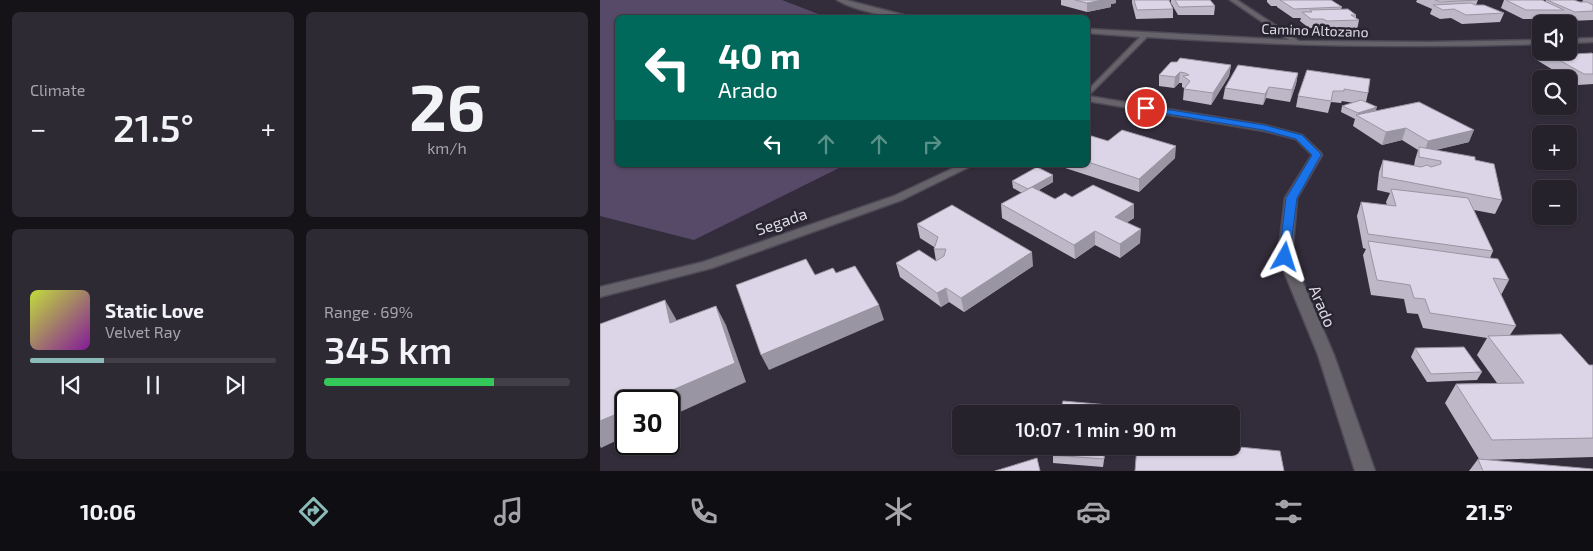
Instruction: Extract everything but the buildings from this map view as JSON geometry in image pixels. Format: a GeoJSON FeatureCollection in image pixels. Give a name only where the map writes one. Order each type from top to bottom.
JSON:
{"type":"FeatureCollection","features":[{"type":"Feature","properties":{"kind":"street"},"geometry":{"type":"LineString","coordinates":[[840,0],[898,15]]}},
{"type":"Feature","properties":{"kind":"street"},"geometry":{"type":"LineString","coordinates":[[1234,0],[1296,42]]}},
{"type":"Feature","properties":{"kind":"street","name":"Camino Altozano"},"geometry":{"type":"LineString","coordinates":[[1090,32],[1296,42],[1396,44],[1532,42]]}},
{"type":"Feature","properties":{"kind":"street"},"geometry":{"type":"LineString","coordinates":[[1090,92],[1145,36]]}},
{"type":"Feature","properties":{"kind":"street"},"geometry":{"type":"LineString","coordinates":[[1577,41],[1593,40]]}},
{"type":"Feature","properties":{"kind":"street","name":"Arado"},"geometry":{"type":"LineString","coordinates":[[1090,99],[1264,128],[1299,137],[1317,155],[1292,198],[1285,257],[1326,354],[1365,471]]}},
{"type":"Feature","properties":{"kind":"street","name":"Segada"},"geometry":{"type":"LineString","coordinates":[[600,292],[707,265],[898,198],[964,167]]}},
{"type":"Feature","properties":{"kind":"shaded area"},"geometry":{"type":"Polygon","coordinates":[[[600,0],[782,0],[821,15],[615,15],[615,167],[841,167],[694,240],[600,216],[600,0]]]}},
{"type":"Feature","properties":{"kind":"route"},"geometry":{"type":"LineString","coordinates":[[1146,108],[1264,128],[1299,137],[1317,155],[1292,198],[1285,257]]}}]}
